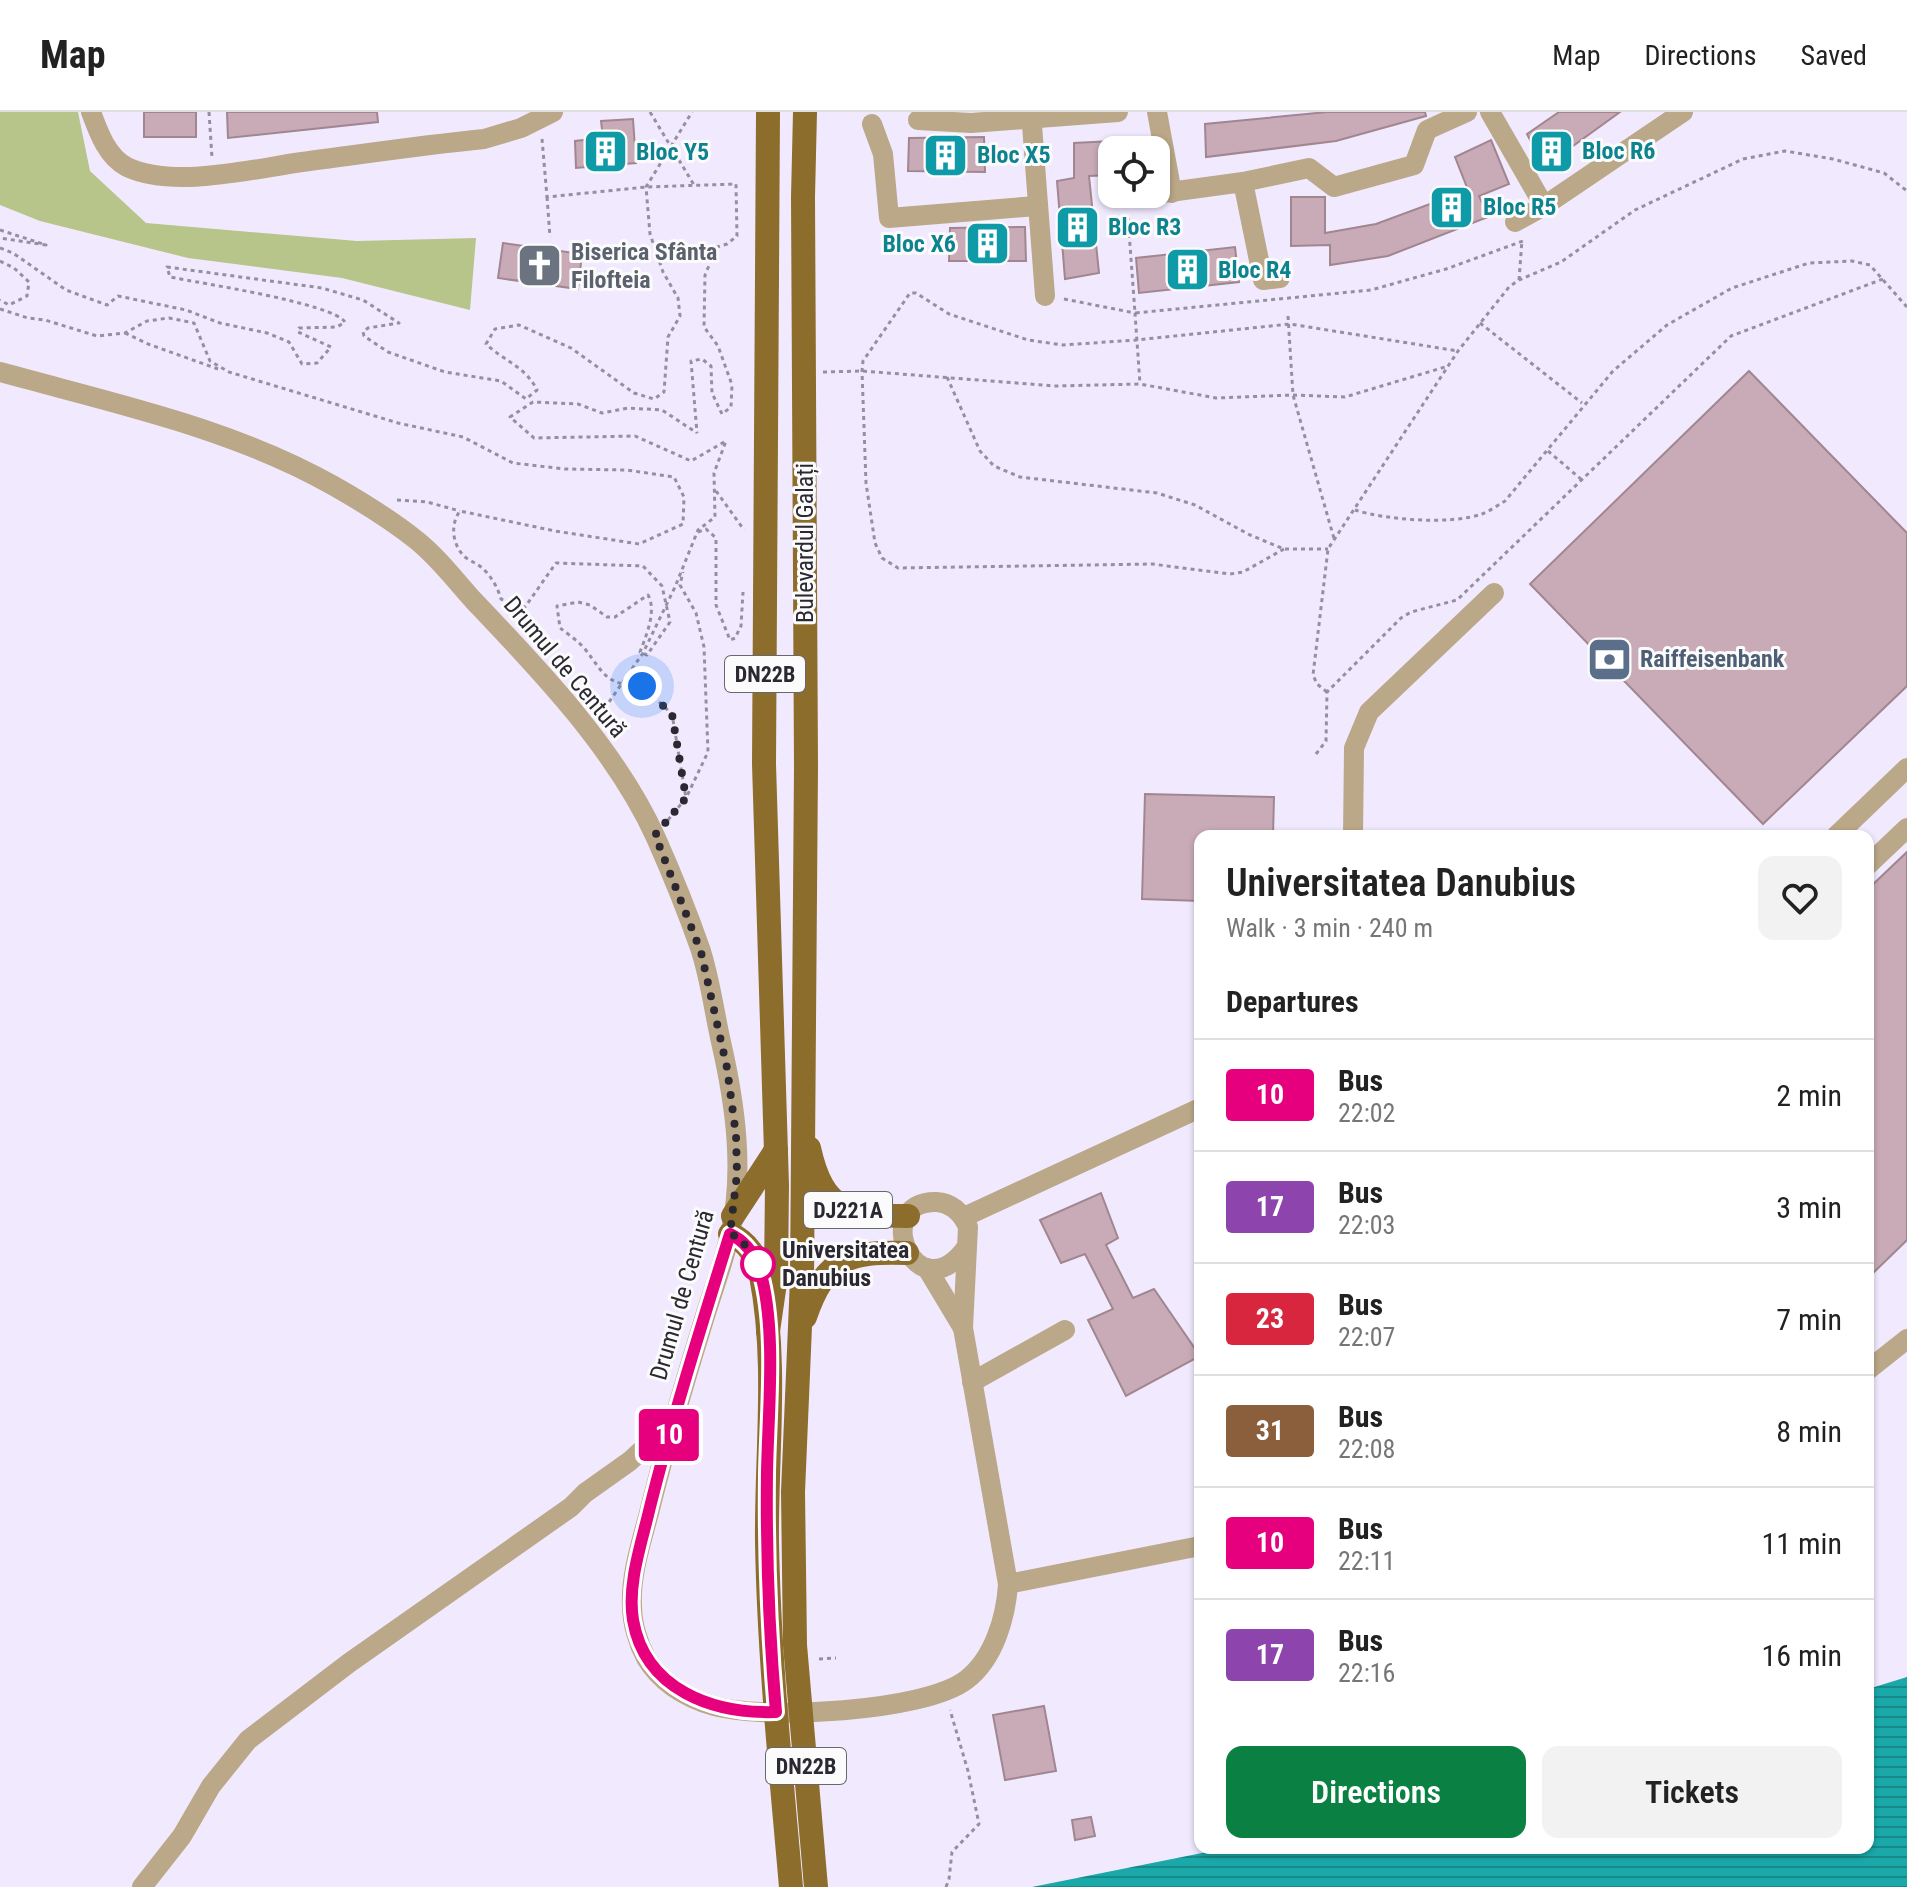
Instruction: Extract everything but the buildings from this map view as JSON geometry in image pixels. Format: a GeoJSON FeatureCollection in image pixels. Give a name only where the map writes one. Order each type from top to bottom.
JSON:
{"type":"FeatureCollection","features":[{"type":"Feature","properties":{"kind":"main road","name":"Bulevardul Galați"},"geometry":{"type":"LineString","coordinates":[[768,112],[764,764],[777,1185],[776,1276],[768,1331]]}},
{"type":"Feature","properties":{"kind":"main road","name":"Bulevardul Galați"},"geometry":{"type":"LineString","coordinates":[[800,1330],[806,783],[805,112]]}},
{"type":"Feature","properties":{"kind":"main road"},"geometry":{"type":"LineString","coordinates":[[767,198],[803,197]]}},
{"type":"Feature","properties":{"kind":"main road","name":"DJ221A"},"geometry":{"type":"LineString","coordinates":[[803,1118],[812,1163],[825,1192],[843,1208],[861,1215],[908,1216]]}},
{"type":"Feature","properties":{"kind":"main road"},"geometry":{"type":"LineString","coordinates":[[768,1331],[756,1258],[732,1225],[776,1150]]}},
{"type":"Feature","properties":{"kind":"main road","name":"DJ221A"},"geometry":{"type":"LineString","coordinates":[[800,1330],[811,1298],[824,1277],[838,1263],[856,1255],[907,1253]]}},
{"type":"Feature","properties":{"kind":"main road","name":"DN22B"},"geometry":{"type":"LineString","coordinates":[[791,1887],[793,1428],[800,1330]]}},
{"type":"Feature","properties":{"kind":"main road","name":"DN22B"},"geometry":{"type":"LineString","coordinates":[[768,1331],[767,1519],[793,1651],[816,1887]]}},
{"type":"Feature","properties":{"kind":"street"},"geometry":{"type":"LineString","coordinates":[[91,112],[102,140],[123,165],[166,177],[213,174],[484,139],[547,116]]}},
{"type":"Feature","properties":{"kind":"street"},"geometry":{"type":"LineString","coordinates":[[918,120],[1118,112]]}},
{"type":"Feature","properties":{"kind":"street"},"geometry":{"type":"LineString","coordinates":[[1157,112],[1172,193],[1309,168],[1334,187],[1414,165],[1427,130],[1467,112]]}},
{"type":"Feature","properties":{"kind":"street"},"geometry":{"type":"LineString","coordinates":[[1490,112],[1544,206]]}},
{"type":"Feature","properties":{"kind":"street"},"geometry":{"type":"LineString","coordinates":[[1519,232],[1544,206],[1683,112]]}},
{"type":"Feature","properties":{"kind":"street"},"geometry":{"type":"LineString","coordinates":[[1031,115],[1045,296]]}},
{"type":"Feature","properties":{"kind":"street"},"geometry":{"type":"LineString","coordinates":[[872,124],[883,154],[889,218],[1036,206]]}},
{"type":"Feature","properties":{"kind":"street"},"geometry":{"type":"LineString","coordinates":[[1243,182],[1263,280],[1280,278]]}},
{"type":"Feature","properties":{"kind":"street","name":"Drumul de Centură"},"geometry":{"type":"LineString","coordinates":[[0,372],[164,418],[255,449],[296,466],[375,511],[419,542],[520,648],[587,730],[622,779],[655,835],[701,952],[727,1068],[736,1135],[737,1174],[732,1225],[671,1423],[631,1602],[645,1656],[671,1686],[690,1697],[737,1711],[877,1707],[940,1693],[966,1680],[984,1659],[1004,1615],[1008,1584],[963,1328],[969,1238],[964,1217]]}},
{"type":"Feature","properties":{"kind":"street"},"geometry":{"type":"LineString","coordinates":[[1353,830],[1354,748],[1369,712],[1494,593]]}},
{"type":"Feature","properties":{"kind":"street"},"geometry":{"type":"LineString","coordinates":[[1842,830],[1907,768]]}},
{"type":"Feature","properties":{"kind":"street"},"geometry":{"type":"LineString","coordinates":[[1874,859],[1907,828]]}},
{"type":"Feature","properties":{"kind":"street"},"geometry":{"type":"LineString","coordinates":[[964,1217],[1194,1111]]}},
{"type":"Feature","properties":{"kind":"street","name":"DJ221A"},"geometry":{"type":"LineString","coordinates":[[907,1253],[902,1241],[903,1228],[908,1216],[917,1207],[929,1202],[942,1203],[964,1217]]}},
{"type":"Feature","properties":{"kind":"street"},"geometry":{"type":"LineString","coordinates":[[927,1268],[943,1268],[957,1261],[966,1248]]}},
{"type":"Feature","properties":{"kind":"street","name":"Drumul de Centură"},"geometry":{"type":"LineString","coordinates":[[907,1253],[927,1268],[963,1328]]}},
{"type":"Feature","properties":{"kind":"street"},"geometry":{"type":"LineString","coordinates":[[972,1382],[1065,1330]]}},
{"type":"Feature","properties":{"kind":"street"},"geometry":{"type":"LineString","coordinates":[[1874,1365],[1907,1339]]}},
{"type":"Feature","properties":{"kind":"street"},"geometry":{"type":"LineString","coordinates":[[142,1887],[182,1836],[211,1786],[248,1740],[349,1663],[571,1507],[585,1493],[630,1461],[671,1423]]}},
{"type":"Feature","properties":{"kind":"street"},"geometry":{"type":"LineString","coordinates":[[1008,1584],[1194,1547]]}},
{"type":"Feature","properties":{"kind":"path"},"geometry":{"type":"LineString","coordinates":[[209,112],[213,174]]}},
{"type":"Feature","properties":{"kind":"path"},"geometry":{"type":"LineString","coordinates":[[650,112],[694,185]]}},
{"type":"Feature","properties":{"kind":"path"},"geometry":{"type":"LineString","coordinates":[[0,248],[13,253],[66,290],[107,305],[118,296],[186,310],[220,323],[267,333],[289,342],[302,364],[317,363],[331,347],[298,332],[299,328],[337,327],[345,322],[341,316],[311,305],[170,277],[167,267],[322,288],[363,300],[399,323],[368,328],[363,332],[364,336],[388,352],[445,372],[501,381],[526,399],[537,390],[530,374],[496,354],[486,344],[495,329],[519,325],[571,348],[634,393],[654,399],[664,392],[668,337],[680,316],[678,298],[663,272],[650,234],[646,187],[692,112]]}},
{"type":"Feature","properties":{"kind":"path"},"geometry":{"type":"LineString","coordinates":[[547,116],[550,237]]}},
{"type":"Feature","properties":{"kind":"path"},"geometry":{"type":"LineString","coordinates":[[1327,692],[1317,684],[1313,675],[1328,549],[1458,351],[1509,287],[1561,262],[1635,210],[1743,159],[1785,151],[1833,159],[1884,173],[1907,191]]}},
{"type":"Feature","properties":{"kind":"path"},"geometry":{"type":"LineString","coordinates":[[547,197],[646,187],[736,184],[737,236],[717,247],[705,275],[704,327],[718,346],[732,385],[731,407],[722,414],[712,393],[711,366],[702,359],[691,361],[697,433],[662,410],[628,408],[602,413],[578,404],[533,402],[510,417],[534,438],[635,436],[691,461],[726,441],[714,473],[715,517],[697,532],[643,653],[587,730]]}},
{"type":"Feature","properties":{"kind":"path"},"geometry":{"type":"LineString","coordinates":[[1127,208],[1140,384]]}},
{"type":"Feature","properties":{"kind":"path"},"geometry":{"type":"LineString","coordinates":[[0,230],[46,245],[0,238]]}},
{"type":"Feature","properties":{"kind":"path"},"geometry":{"type":"LineString","coordinates":[[1045,296],[1135,313],[1371,290],[1446,269],[1519,232],[1519,280]]}},
{"type":"Feature","properties":{"kind":"path"},"geometry":{"type":"LineString","coordinates":[[0,261],[14,268],[29,282],[27,296],[9,305],[0,300]]}},
{"type":"Feature","properties":{"kind":"path"},"geometry":{"type":"LineString","coordinates":[[1355,510],[1377,517],[1432,520],[1481,514],[1505,501],[1613,371],[1667,325],[1732,288],[1809,263],[1852,261],[1870,265],[1907,307]]}},
{"type":"Feature","properties":{"kind":"path"},"geometry":{"type":"LineString","coordinates":[[1316,754],[1326,741],[1327,692],[1401,618],[1411,612],[1457,600],[1731,336],[1883,279]]}},
{"type":"Feature","properties":{"kind":"path"},"geometry":{"type":"LineString","coordinates":[[1284,549],[1243,572],[1230,574],[1152,564],[898,568],[882,558],[875,543],[866,483],[863,361],[910,293],[916,293],[949,314],[1028,340],[1063,345],[1290,324],[1458,351]]}},
{"type":"Feature","properties":{"kind":"path"},"geometry":{"type":"LineString","coordinates":[[0,309],[97,336],[125,333],[147,321],[169,318],[194,323],[210,361],[226,371]]}},
{"type":"Feature","properties":{"kind":"path"},"geometry":{"type":"LineString","coordinates":[[1288,316],[1293,395],[1335,542]]}},
{"type":"Feature","properties":{"kind":"path"},"geometry":{"type":"LineString","coordinates":[[1480,323],[1582,403]]}},
{"type":"Feature","properties":{"kind":"path"},"geometry":{"type":"LineString","coordinates":[[125,333],[226,371],[398,423],[463,437],[513,463],[565,469],[627,470],[674,477],[684,497],[683,524],[639,544],[555,531],[427,502],[392,500],[375,511]]}},
{"type":"Feature","properties":{"kind":"path"},"geometry":{"type":"LineString","coordinates":[[804,373],[862,371],[1055,386],[1140,384],[1216,398],[1293,395],[1345,397],[1448,366]]}},
{"type":"Feature","properties":{"kind":"path"},"geometry":{"type":"LineString","coordinates":[[947,377],[980,451],[994,466],[1020,477],[1157,493],[1195,505],[1284,549],[1328,549]]}},
{"type":"Feature","properties":{"kind":"path"},"geometry":{"type":"LineString","coordinates":[[1546,450],[1582,480]]}},
{"type":"Feature","properties":{"kind":"path"},"geometry":{"type":"LineString","coordinates":[[715,490],[742,525],[746,537]]}},
{"type":"Feature","properties":{"kind":"path"},"geometry":{"type":"LineString","coordinates":[[460,511],[455,517],[453,535],[463,556],[482,567],[501,599],[525,607],[556,563],[643,566],[662,586],[670,622],[647,655],[643,653]]}},
{"type":"Feature","properties":{"kind":"path"},"geometry":{"type":"LineString","coordinates":[[697,532],[706,529],[716,538],[716,605],[730,640],[735,638],[741,626],[744,586]]}},
{"type":"Feature","properties":{"kind":"path"},"geometry":{"type":"LineString","coordinates":[[655,835],[686,798],[708,752],[704,647],[696,613],[680,585],[684,566]]}},
{"type":"Feature","properties":{"kind":"path"},"geometry":{"type":"LineString","coordinates":[[643,653],[640,652],[648,633],[651,601],[648,595],[615,617],[607,617],[590,605],[578,602],[557,606],[560,628],[583,647],[600,672],[621,685],[642,686],[672,714],[686,798]]}},
{"type":"Feature","properties":{"kind":"path"},"geometry":{"type":"LineString","coordinates":[[793,1651],[836,1658]]}},
{"type":"Feature","properties":{"kind":"path"},"geometry":{"type":"LineString","coordinates":[[940,1693],[953,1714],[979,1824],[952,1852],[946,1887]]}},
{"type":"Feature","properties":{"kind":"shaded area"},"geometry":{"type":"Polygon","coordinates":[[[0,112],[78,112],[90,171],[146,223],[357,241],[476,238],[470,310],[342,278],[188,258],[40,221],[0,205],[0,112]]]}},
{"type":"Feature","properties":{"kind":"shaded area"},"geometry":{"type":"Polygon","coordinates":[[[1907,1677],[1907,1887],[1032,1887],[1197,1854],[1874,1854],[1874,1687],[1907,1677]]]}},
{"type":"Feature","properties":{"kind":"bus line","name":"10"},"geometry":{"type":"LineString","coordinates":[[730,1234],[740,1238],[756,1258],[768,1331],[767,1545],[776,1712],[737,1711],[712,1705],[671,1686],[645,1656],[633,1622],[631,1602],[671,1423],[730,1234]]}},
{"type":"Feature","properties":{"kind":"place","name":"Bloc R6"},"geometry":{"type":"Point","coordinates":[1551,151]}},
{"type":"Feature","properties":{"kind":"place","name":"Bloc Y5"},"geometry":{"type":"Point","coordinates":[605,152]}},
{"type":"Feature","properties":{"kind":"place","name":"Bloc X5"},"geometry":{"type":"Point","coordinates":[946,155]}},
{"type":"Feature","properties":{"kind":"place","name":"Bloc R5"},"geometry":{"type":"Point","coordinates":[1452,207]}},
{"type":"Feature","properties":{"kind":"place","name":"Bloc R3"},"geometry":{"type":"Point","coordinates":[1077,227]}},
{"type":"Feature","properties":{"kind":"place","name":"Bloc X6"},"geometry":{"type":"Point","coordinates":[987,244]}},
{"type":"Feature","properties":{"kind":"place","name":"Biserica Sfânta Filofteia"},"geometry":{"type":"Point","coordinates":[540,266]}},
{"type":"Feature","properties":{"kind":"place","name":"Bloc R4"},"geometry":{"type":"Point","coordinates":[1187,270]}},
{"type":"Feature","properties":{"kind":"place","name":"Raiffeisenbank"},"geometry":{"type":"Point","coordinates":[1609,659]}},
{"type":"Feature","properties":{"kind":"place","name":"Universitatea Danubius"},"geometry":{"type":"Point","coordinates":[758,1264]}},
{"type":"Feature","properties":{"kind":"route"},"geometry":{"type":"LineString","coordinates":[[642,686],[672,714],[686,798],[655,835],[701,952],[727,1068],[736,1135],[737,1174],[730,1234],[740,1238],[758,1264]]}}]}
